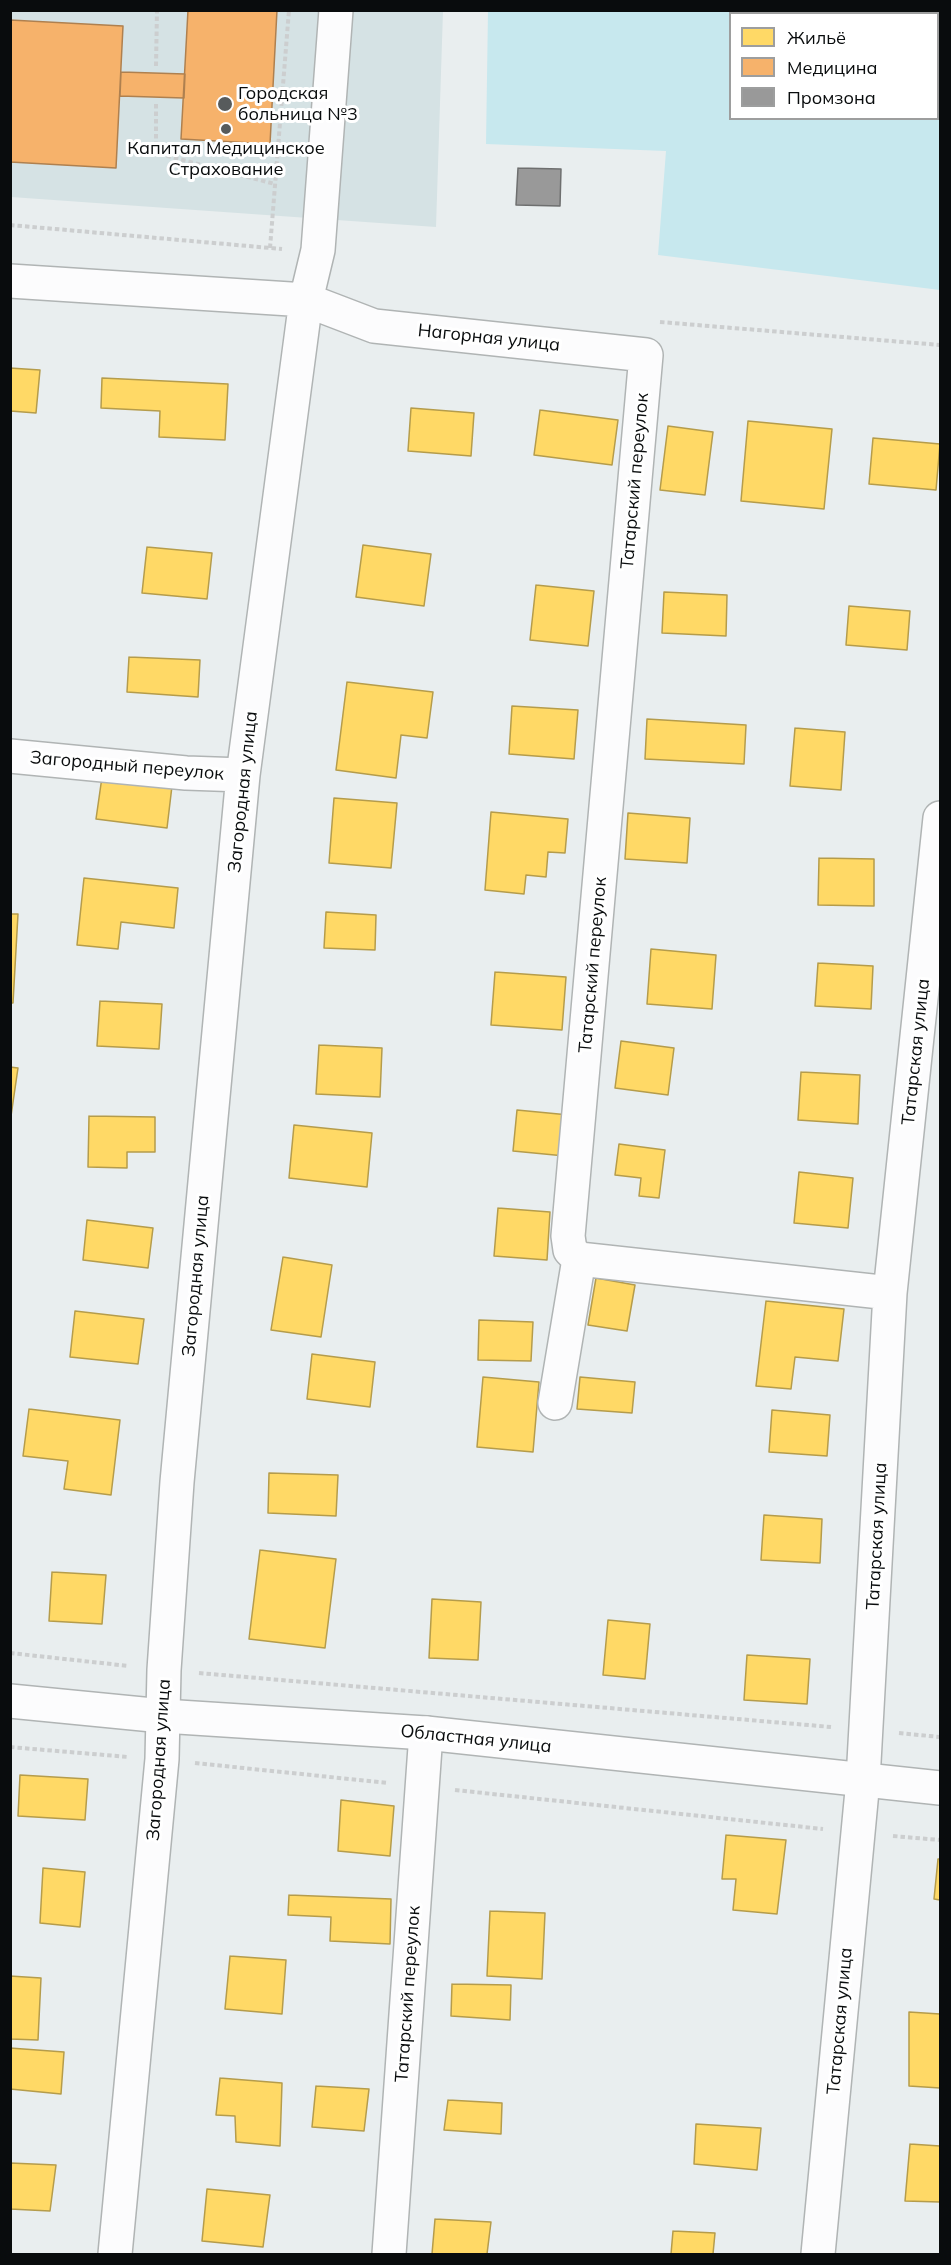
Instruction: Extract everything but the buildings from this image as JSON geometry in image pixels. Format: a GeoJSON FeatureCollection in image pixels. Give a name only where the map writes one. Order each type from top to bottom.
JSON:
{"type":"FeatureCollection","features":[{"type":"Feature","properties":{"kind":"street","name":"Загородная улица"},"geometry":{"type":"LineString","coordinates":[[115,2254],[162,1760],[164,1670],[177,1482],[243,775],[306,300],[318,250],[336,10]]}},
{"type":"Feature","properties":{"kind":"street","name":"Нагорная улица"},"geometry":{"type":"LineString","coordinates":[[10,281],[306,300],[374,326],[646,355]]}},
{"type":"Feature","properties":{"kind":"street","name":"Татарский переулок"},"geometry":{"type":"LineString","coordinates":[[579,1259],[570,1250],[568,1236],[646,355]]}},
{"type":"Feature","properties":{"kind":"street","name":"Загородный переулок"},"geometry":{"type":"LineString","coordinates":[[10,756],[186,773],[243,775]]}},
{"type":"Feature","properties":{"kind":"street","name":"Татарская улица"},"geometry":{"type":"LineString","coordinates":[[818,2254],[863,1780],[890,1293],[940,818]]}},
{"type":"Feature","properties":{"kind":"street"},"geometry":{"type":"LineString","coordinates":[[555,1403],[579,1259],[890,1293]]}},
{"type":"Feature","properties":{"kind":"street","name":"Областная улица"},"geometry":{"type":"LineString","coordinates":[[10,1701],[163,1716],[426,1732],[940,1788]]}},
{"type":"Feature","properties":{"kind":"street","name":"Татарский переулок"},"geometry":{"type":"LineString","coordinates":[[389,2254],[426,1732]]}},
{"type":"Feature","properties":{"kind":"path"},"geometry":{"type":"LineString","coordinates":[[156,66],[157,10]]}},
{"type":"Feature","properties":{"kind":"path"},"geometry":{"type":"LineString","coordinates":[[270,248],[289,10]]}},
{"type":"Feature","properties":{"kind":"path"},"geometry":{"type":"LineString","coordinates":[[156,104],[156,153],[275,184]]}},
{"type":"Feature","properties":{"kind":"path"},"geometry":{"type":"LineString","coordinates":[[10,225],[270,248],[318,250]]}},
{"type":"Feature","properties":{"kind":"path"},"geometry":{"type":"LineString","coordinates":[[646,355],[650,321],[940,345]]}},
{"type":"Feature","properties":{"kind":"path"},"geometry":{"type":"LineString","coordinates":[[10,1653],[164,1670],[940,1737]]}},
{"type":"Feature","properties":{"kind":"path"},"geometry":{"type":"LineString","coordinates":[[10,1747],[162,1760],[940,1840]]}},
{"type":"Feature","properties":{"kind":"shaded area","name":"Городская больница №3"},"geometry":{"type":"Polygon","coordinates":[[[10,11],[443,11],[436,227],[11,197],[10,11]]]}},
{"type":"Feature","properties":{"kind":"shaded area"},"geometry":{"type":"Polygon","coordinates":[[[488,11],[940,11],[940,290],[658,255],[666,151],[486,144],[488,11]]]}},
{"type":"Feature","properties":{"kind":"place","name":"Городская больница №3"},"geometry":{"type":"Point","coordinates":[225,104]}},
{"type":"Feature","properties":{"kind":"place","name":"Капитал Медицинское Страхование"},"geometry":{"type":"Point","coordinates":[226,129]}}]}
